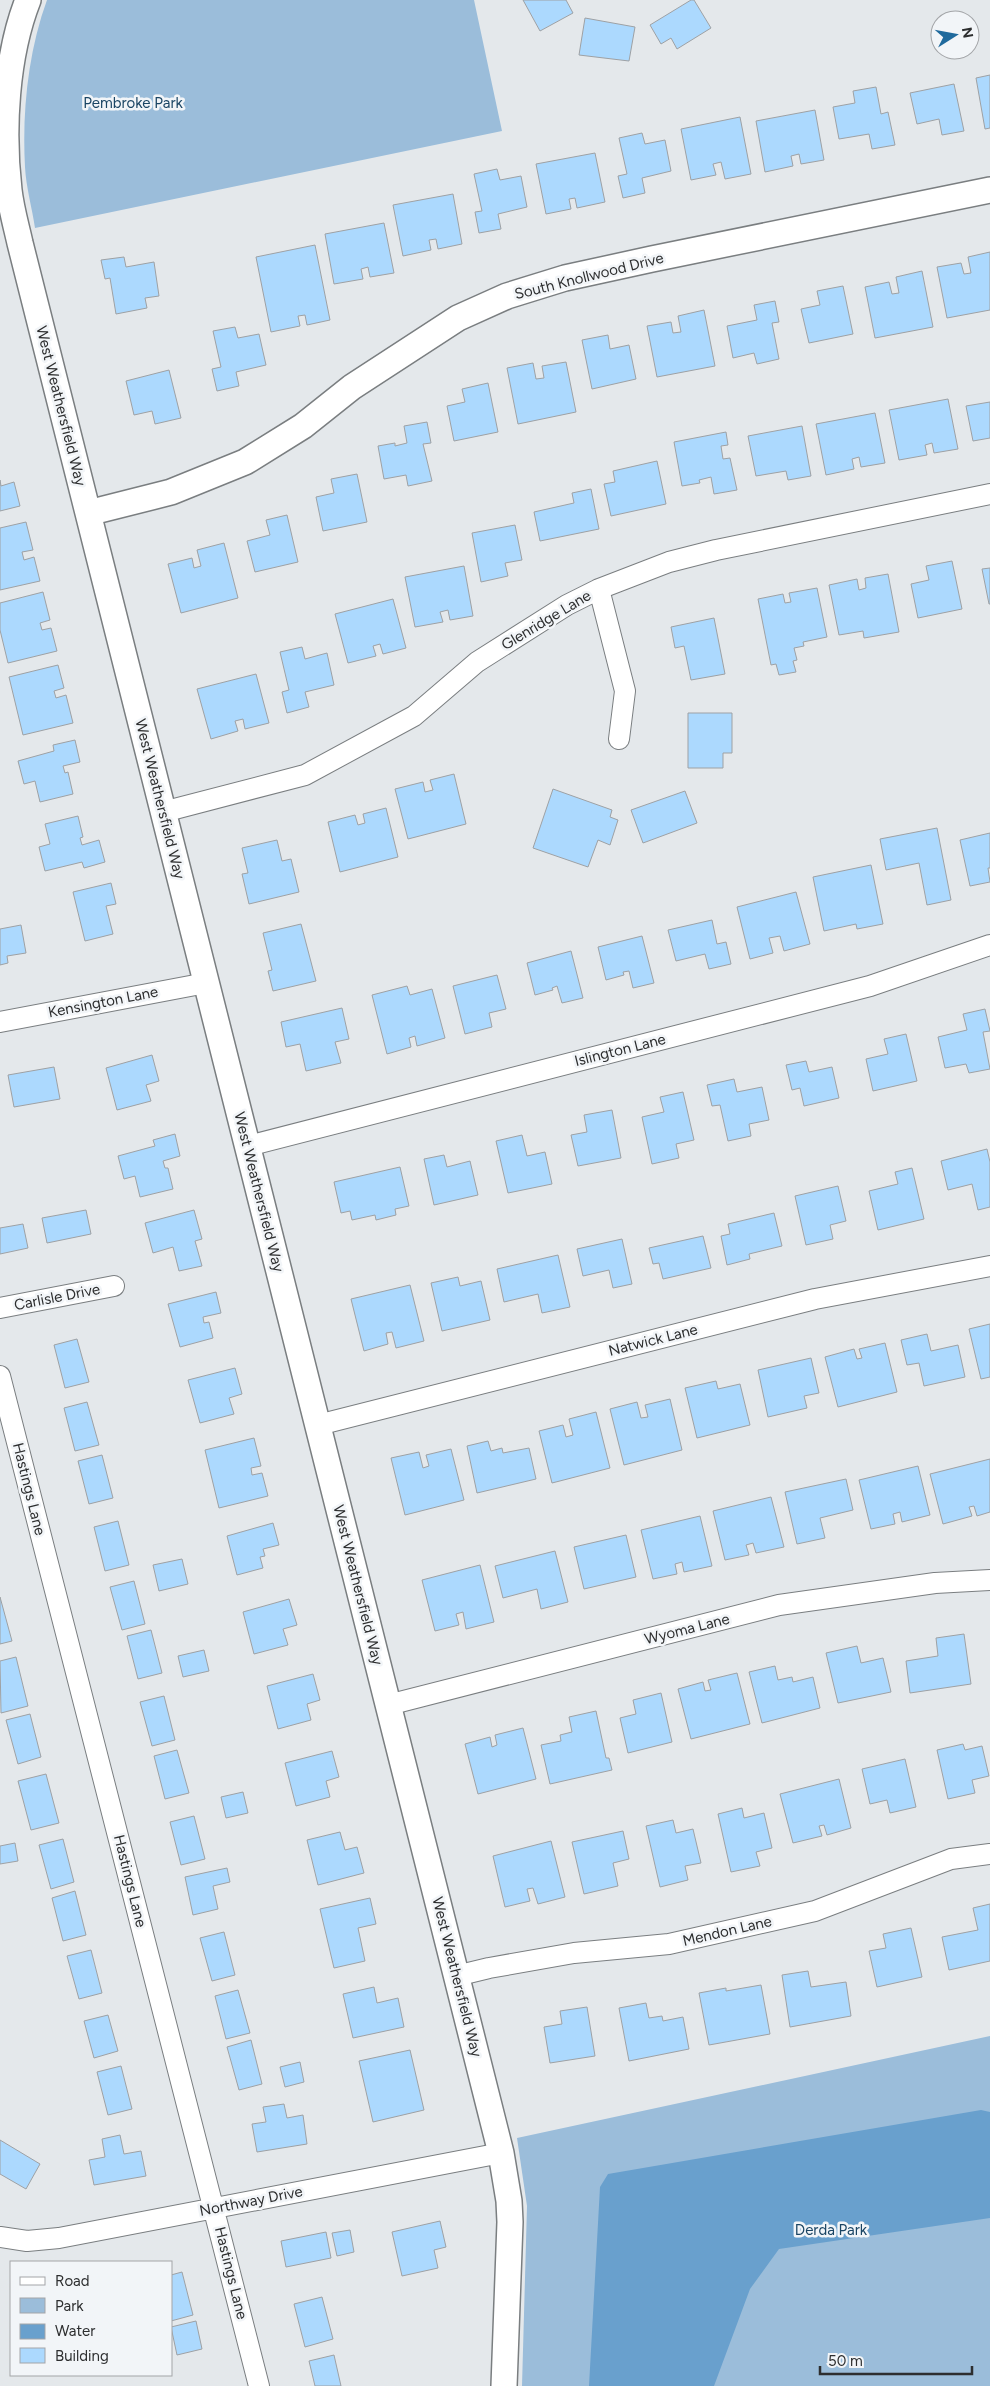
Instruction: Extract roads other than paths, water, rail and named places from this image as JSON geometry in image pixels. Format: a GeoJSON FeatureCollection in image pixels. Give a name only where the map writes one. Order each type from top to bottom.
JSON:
{"type":"FeatureCollection","features":[{"type":"Feature","properties":{"kind":"street","name":"West Weathersfield Way"},"geometry":{"type":"LineString","coordinates":[[28,0],[19,27],[8,94],[6,144],[9,192],[163,812],[501,2153],[510,2222],[504,2386]]}},
{"type":"Feature","properties":{"kind":"street","name":"South Knollwood Drive"},"geometry":{"type":"LineString","coordinates":[[88,513],[171,492],[245,462],[303,426],[352,387],[458,318],[507,296],[565,278],[990,190]]}},
{"type":"Feature","properties":{"kind":"street","name":"Glenridge Lane"},"geometry":{"type":"LineString","coordinates":[[163,812],[305,775],[414,716],[477,662],[567,605],[599,589],[668,562],[716,550],[990,494]]}},
{"type":"Feature","properties":{"kind":"street"},"geometry":{"type":"LineString","coordinates":[[599,589],[625,691],[619,739]]}},
{"type":"Feature","properties":{"kind":"street","name":"Islington Lane"},"geometry":{"type":"LineString","coordinates":[[248,1146],[870,986],[990,946]]}},
{"type":"Feature","properties":{"kind":"street","name":"Kensington Lane"},"geometry":{"type":"LineString","coordinates":[[0,1022],[206,982]]}},
{"type":"Feature","properties":{"kind":"street","name":"Natwick Lane"},"geometry":{"type":"LineString","coordinates":[[318,1425],[815,1299],[990,1266]]}},
{"type":"Feature","properties":{"kind":"street","name":"Carlisle Drive"},"geometry":{"type":"LineString","coordinates":[[0,1308],[114,1286]]}},
{"type":"Feature","properties":{"kind":"street","name":"Hastings Lane"},"geometry":{"type":"LineString","coordinates":[[0,1376],[259,2386]]}},
{"type":"Feature","properties":{"kind":"street","name":"Wyoma Lane"},"geometry":{"type":"LineString","coordinates":[[388,1705],[779,1605],[935,1583],[990,1580]]}},
{"type":"Feature","properties":{"kind":"street","name":"Mendon Lane"},"geometry":{"type":"LineString","coordinates":[[456,1976],[489,1968],[574,1953],[669,1944],[815,1911],[951,1859],[990,1854]]}},
{"type":"Feature","properties":{"kind":"street","name":"Northway Drive"},"geometry":{"type":"LineString","coordinates":[[0,2237],[41,2241],[501,2153]]}},
{"type":"Feature","properties":{"kind":"water"},"geometry":{"type":"Polygon","coordinates":[[[981,2110],[990,2112],[990,2218],[779,2249],[750,2289],[714,2386],[589,2386],[600,2187],[608,2174],[981,2110]]]}},
{"type":"Feature","properties":{"kind":"park label","name":"Pembroke Park"},"geometry":{"type":"Point","coordinates":[133,103]}},
{"type":"Feature","properties":{"kind":"park label","name":"Derda Park"},"geometry":{"type":"Point","coordinates":[831,2230]}}]}
